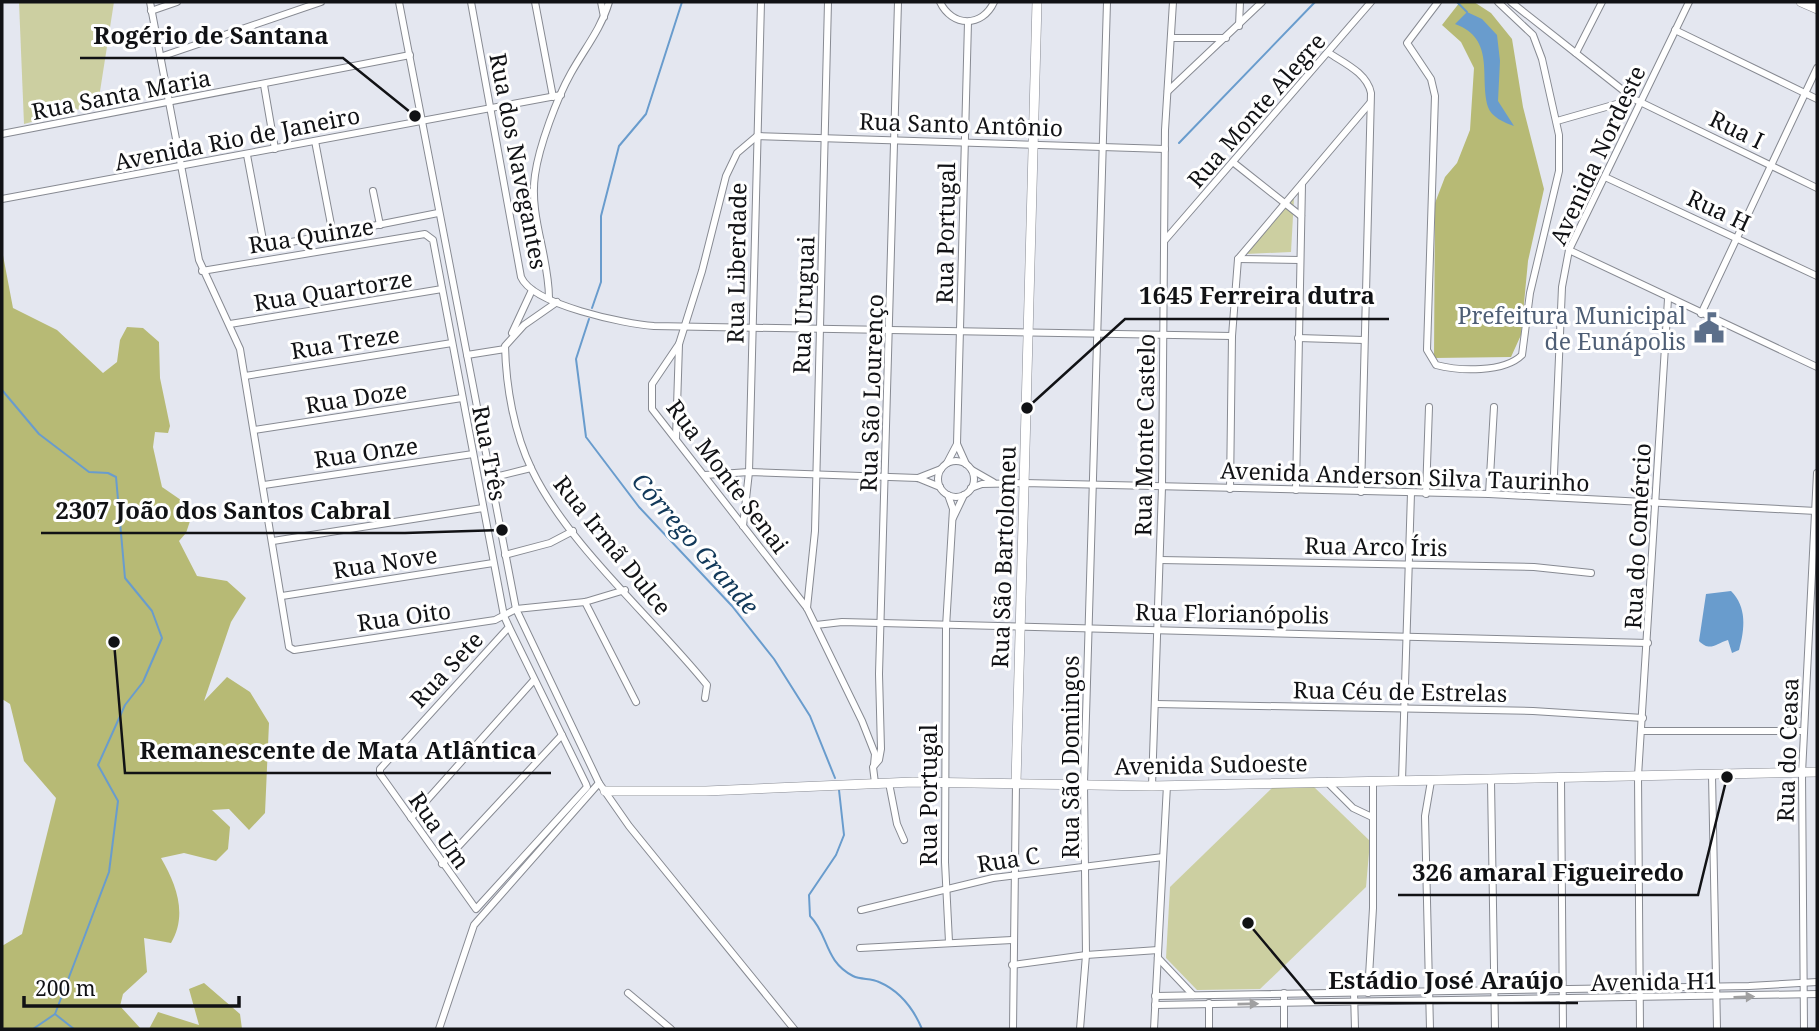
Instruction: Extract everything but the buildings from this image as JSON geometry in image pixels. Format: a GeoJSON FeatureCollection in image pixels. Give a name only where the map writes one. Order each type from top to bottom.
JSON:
{"type":"FeatureCollection","features":[{"type":"Feature","properties":{"kind":"street"},"geometry":{"type":"LineString","coordinates":[[150,2],[202,271],[240,349],[282,596]]}},
{"type":"Feature","properties":{"kind":"street"},"geometry":{"type":"LineString","coordinates":[[151,10],[177,2]]}},
{"type":"Feature","properties":{"kind":"street"},"geometry":{"type":"LineString","coordinates":[[160,57],[321,2]]}},
{"type":"Feature","properties":{"kind":"street"},"geometry":{"type":"LineString","coordinates":[[399,2],[516,609],[602,787],[650,853],[794,1029]]}},
{"type":"Feature","properties":{"kind":"street","name":"Rua dos Navegantes"},"geometry":{"type":"LineString","coordinates":[[471,2],[521,277],[531,290],[558,302],[626,323],[1232,336]]}},
{"type":"Feature","properties":{"kind":"street"},"geometry":{"type":"LineString","coordinates":[[535,2],[557,96]]}},
{"type":"Feature","properties":{"kind":"street"},"geometry":{"type":"LineString","coordinates":[[601,2],[605,18]]}},
{"type":"Feature","properties":{"kind":"street"},"geometry":{"type":"LineString","coordinates":[[549,298],[548,274],[534,211],[534,184],[557,96],[605,18],[609,2]]}},
{"type":"Feature","properties":{"kind":"street","name":"Rua Liberdade"},"geometry":{"type":"LineString","coordinates":[[743,526],[749,472],[761,2]]}},
{"type":"Feature","properties":{"kind":"street","name":"Rua Uruguai"},"geometry":{"type":"LineString","coordinates":[[807,608],[815,531],[817,475],[828,2]]}},
{"type":"Feature","properties":{"kind":"street","name":"Rua São Lourenço"},"geometry":{"type":"LineString","coordinates":[[876,783],[873,767],[879,760],[881,749],[881,624],[898,2]]}},
{"type":"Feature","properties":{"kind":"street"},"geometry":{"type":"LineString","coordinates":[[940,2],[951,17],[968,22],[984,16],[994,2]]}},
{"type":"Feature","properties":{"kind":"street","name":"Rua São Bartolomeu"},"geometry":{"type":"LineString","coordinates":[[1013,1029],[1012,940],[1037,2]]}},
{"type":"Feature","properties":{"kind":"street","name":"Rua São Domingos"},"geometry":{"type":"LineString","coordinates":[[1080,1029],[1086,955],[1084,784],[1107,2]]}},
{"type":"Feature","properties":{"kind":"street","name":"Rua Monte Castelo"},"geometry":{"type":"LineString","coordinates":[[1153,786],[1160,560],[1165,149],[1173,2]]}},
{"type":"Feature","properties":{"kind":"street"},"geometry":{"type":"LineString","coordinates":[[1239,26],[1240,2]]}},
{"type":"Feature","properties":{"kind":"street"},"geometry":{"type":"LineString","coordinates":[[1168,91],[1262,2]]}},
{"type":"Feature","properties":{"kind":"street","name":"Rua Monte Alegre"},"geometry":{"type":"LineString","coordinates":[[1165,240],[1371,2]]}},
{"type":"Feature","properties":{"kind":"street"},"geometry":{"type":"LineString","coordinates":[[1438,2],[1407,43],[1431,79],[1435,96],[1427,344],[1429,356],[1436,365],[1460,368],[1504,366],[1522,355],[1530,293],[1559,171],[1556,121],[1542,60],[1533,35],[1498,2]]}},
{"type":"Feature","properties":{"kind":"street","name":"Rua I"},"geometry":{"type":"LineString","coordinates":[[1511,2],[1637,101],[1817,188]]}},
{"type":"Feature","properties":{"kind":"street"},"geometry":{"type":"LineString","coordinates":[[1520,9],[1524,2]]}},
{"type":"Feature","properties":{"kind":"street"},"geometry":{"type":"LineString","coordinates":[[1576,53],[1602,2]]}},
{"type":"Feature","properties":{"kind":"street","name":"Avenida Nordeste"},"geometry":{"type":"LineString","coordinates":[[1553,497],[1562,287],[1569,250],[1605,177],[1637,101],[1689,2]]}},
{"type":"Feature","properties":{"kind":"street"},"geometry":{"type":"LineString","coordinates":[[1801,2],[1817,9]]}},
{"type":"Feature","properties":{"kind":"street","name":"Rua Portugal"},"geometry":{"type":"LineString","coordinates":[[957,444],[968,22]]}},
{"type":"Feature","properties":{"kind":"street"},"geometry":{"type":"LineString","coordinates":[[1675,30],[1817,100]]}},
{"type":"Feature","properties":{"kind":"street"},"geometry":{"type":"LineString","coordinates":[[1172,38],[1226,38]]}},
{"type":"Feature","properties":{"kind":"street"},"geometry":{"type":"LineString","coordinates":[[1329,53],[1367,82],[1370,103],[1362,492]]}},
{"type":"Feature","properties":{"kind":"street","name":"Rua Santa Maria"},"geometry":{"type":"LineString","coordinates":[[2,134],[169,104],[410,55]]}},
{"type":"Feature","properties":{"kind":"street"},"geometry":{"type":"LineString","coordinates":[[1701,314],[1817,68]]}},
{"type":"Feature","properties":{"kind":"street"},"geometry":{"type":"LineString","coordinates":[[264,85],[275,149]]}},
{"type":"Feature","properties":{"kind":"street","name":"Avenida Rio de Janeiro"},"geometry":{"type":"LineString","coordinates":[[2,200],[557,96]]}},
{"type":"Feature","properties":{"kind":"street"},"geometry":{"type":"LineString","coordinates":[[1556,121],[1637,101]]}},
{"type":"Feature","properties":{"kind":"street"},"geometry":{"type":"LineString","coordinates":[[1230,489],[1232,336],[1238,259],[1370,103]]}},
{"type":"Feature","properties":{"kind":"street"},"geometry":{"type":"LineString","coordinates":[[676,439],[679,344],[687,326],[726,176],[737,153],[757,136]]}},
{"type":"Feature","properties":{"kind":"street","name":"Rua Santo Antônio"},"geometry":{"type":"LineString","coordinates":[[757,136],[1165,149]]}},
{"type":"Feature","properties":{"kind":"street"},"geometry":{"type":"LineString","coordinates":[[315,141],[333,235]]}},
{"type":"Feature","properties":{"kind":"street"},"geometry":{"type":"LineString","coordinates":[[247,155],[263,240],[271,246],[438,213]]}},
{"type":"Feature","properties":{"kind":"street"},"geometry":{"type":"LineString","coordinates":[[1234,163],[1301,216]]}},
{"type":"Feature","properties":{"kind":"street","name":"Rua H"},"geometry":{"type":"LineString","coordinates":[[1605,177],[1817,276]]}},
{"type":"Feature","properties":{"kind":"street"},"geometry":{"type":"LineString","coordinates":[[1296,490],[1302,183]]}},
{"type":"Feature","properties":{"kind":"street"},"geometry":{"type":"LineString","coordinates":[[373,191],[380,225]]}},
{"type":"Feature","properties":{"kind":"street","name":"Rua Quinze"},"geometry":{"type":"LineString","coordinates":[[202,271],[425,234]]}},
{"type":"Feature","properties":{"kind":"street","name":"Rua Três"},"geometry":{"type":"LineString","coordinates":[[425,234],[433,240],[503,616],[586,784],[586,791],[478,909]]}},
{"type":"Feature","properties":{"kind":"street"},"geometry":{"type":"LineString","coordinates":[[1569,250],[1817,367]]}},
{"type":"Feature","properties":{"kind":"street"},"geometry":{"type":"LineString","coordinates":[[1238,259],[1300,260]]}},
{"type":"Feature","properties":{"kind":"street","name":"Rua Quartorze"},"geometry":{"type":"LineString","coordinates":[[230,324],[442,289]]}},
{"type":"Feature","properties":{"kind":"street"},"geometry":{"type":"LineString","coordinates":[[467,355],[505,349],[531,290]]}},
{"type":"Feature","properties":{"kind":"street","name":"Rua do Comércio"},"geometry":{"type":"LineString","coordinates":[[1640,1029],[1638,776],[1668,299]]}},
{"type":"Feature","properties":{"kind":"street"},"geometry":{"type":"LineString","coordinates":[[511,336],[558,302]]}},
{"type":"Feature","properties":{"kind":"street"},"geometry":{"type":"LineString","coordinates":[[1298,338],[1364,340]]}},
{"type":"Feature","properties":{"kind":"street","name":"Rua Treze"},"geometry":{"type":"LineString","coordinates":[[245,376],[452,343]]}},
{"type":"Feature","properties":{"kind":"street","name":"Rua Monte Senai"},"geometry":{"type":"LineString","coordinates":[[679,344],[655,376],[650,393],[652,409],[807,608],[816,625]]}},
{"type":"Feature","properties":{"kind":"street","name":"Rua Irmã Dulce"},"geometry":{"type":"LineString","coordinates":[[505,349],[511,402],[531,468],[573,531],[707,685],[705,698]]}},
{"type":"Feature","properties":{"kind":"street","name":"Rua Doze"},"geometry":{"type":"LineString","coordinates":[[254,430],[462,398]]}},
{"type":"Feature","properties":{"kind":"street"},"geometry":{"type":"LineString","coordinates":[[1426,494],[1429,407]]}},
{"type":"Feature","properties":{"kind":"street"},"geometry":{"type":"LineString","coordinates":[[1489,494],[1494,407]]}},
{"type":"Feature","properties":{"kind":"street"},"geometry":{"type":"LineString","coordinates":[[918,478],[941,469],[957,444]]}},
{"type":"Feature","properties":{"kind":"street"},"geometry":{"type":"LineString","coordinates":[[950,523],[974,481],[957,444]]}},
{"type":"Feature","properties":{"kind":"street","name":"Rua Onze"},"geometry":{"type":"LineString","coordinates":[[264,485],[473,454]]}},
{"type":"Feature","properties":{"kind":"street"},"geometry":{"type":"LineString","coordinates":[[947,463],[957,461],[994,484]]}},
{"type":"Feature","properties":{"kind":"street"},"geometry":{"type":"LineString","coordinates":[[491,478],[531,468]]}},
{"type":"Feature","properties":{"kind":"street"},"geometry":{"type":"LineString","coordinates":[[940,487],[938,478],[941,469]]}},
{"type":"Feature","properties":{"kind":"street"},"geometry":{"type":"LineString","coordinates":[[705,475],[749,472],[918,478],[940,487],[948,495],[964,495]]}},
{"type":"Feature","properties":{"kind":"street","name":"Rua do Ceasa"},"geometry":{"type":"LineString","coordinates":[[1804,1029],[1802,772],[1817,473]]}},
{"type":"Feature","properties":{"kind":"street","name":"Avenida Anderson Silva Taurinho"},"geometry":{"type":"LineString","coordinates":[[971,488],[982,484],[1024,483],[1489,494],[1815,511]]}},
{"type":"Feature","properties":{"kind":"street"},"geometry":{"type":"LineString","coordinates":[[1402,782],[1411,493]]}},
{"type":"Feature","properties":{"kind":"street","name":"Rua Portugal"},"geometry":{"type":"LineString","coordinates":[[948,495],[953,509],[950,523],[946,627],[946,890],[949,942]]}},
{"type":"Feature","properties":{"kind":"street"},"geometry":{"type":"LineString","coordinates":[[273,541],[483,508]]}},
{"type":"Feature","properties":{"kind":"street"},"geometry":{"type":"LineString","coordinates":[[505,555],[550,543],[573,531]]}},
{"type":"Feature","properties":{"kind":"street","name":"Rua Arco Íris"},"geometry":{"type":"LineString","coordinates":[[1160,560],[1407,564],[1534,568],[1591,573]]}},
{"type":"Feature","properties":{"kind":"street","name":"Rua Nove"},"geometry":{"type":"LineString","coordinates":[[282,596],[493,563]]}},
{"type":"Feature","properties":{"kind":"street"},"geometry":{"type":"LineString","coordinates":[[516,609],[585,602],[625,590]]}},
{"type":"Feature","properties":{"kind":"street","name":"Rua Oito"},"geometry":{"type":"LineString","coordinates":[[282,596],[289,647],[294,650],[495,620],[516,609]]}},
{"type":"Feature","properties":{"kind":"street"},"geometry":{"type":"LineString","coordinates":[[585,602],[636,702]]}},
{"type":"Feature","properties":{"kind":"street","name":"Rua Florianópolis"},"geometry":{"type":"LineString","coordinates":[[816,625],[842,622],[946,627],[1158,629],[1648,643]]}},
{"type":"Feature","properties":{"kind":"street"},"geometry":{"type":"LineString","coordinates":[[816,625],[862,721],[875,754],[873,767]]}},
{"type":"Feature","properties":{"kind":"street","name":"Rua Sete"},"geometry":{"type":"LineString","coordinates":[[380,766],[509,627]]}},
{"type":"Feature","properties":{"kind":"street"},"geometry":{"type":"LineString","coordinates":[[411,818],[534,680]]}},
{"type":"Feature","properties":{"kind":"street","name":"Rua Céu de Estrelas"},"geometry":{"type":"LineString","coordinates":[[1156,704],[1404,709],[1643,718]]}},
{"type":"Feature","properties":{"kind":"street"},"geometry":{"type":"LineString","coordinates":[[1642,731],[1803,732]]}},
{"type":"Feature","properties":{"kind":"street"},"geometry":{"type":"LineString","coordinates":[[442,864],[562,735]]}},
{"type":"Feature","properties":{"kind":"street","name":"Rua Um"},"geometry":{"type":"LineString","coordinates":[[380,766],[380,774],[474,909],[478,909]]}},
{"type":"Feature","properties":{"kind":"street","name":"Avenida Sudoeste"},"geometry":{"type":"LineString","coordinates":[[602,787],[876,783],[1153,786],[1491,781],[1817,772]]}},
{"type":"Feature","properties":{"kind":"street"},"geometry":{"type":"LineString","coordinates":[[1712,775],[1717,1029]]}},
{"type":"Feature","properties":{"kind":"street"},"geometry":{"type":"LineString","coordinates":[[1561,778],[1563,1029]]}},
{"type":"Feature","properties":{"kind":"street"},"geometry":{"type":"LineString","coordinates":[[1430,1029],[1425,816],[1431,781]]}},
{"type":"Feature","properties":{"kind":"street"},"geometry":{"type":"LineString","coordinates":[[1491,781],[1495,1029]]}},
{"type":"Feature","properties":{"kind":"street"},"geometry":{"type":"LineString","coordinates":[[1327,782],[1353,808],[1372,817]]}},
{"type":"Feature","properties":{"kind":"street"},"geometry":{"type":"LineString","coordinates":[[889,783],[897,824],[904,840]]}},
{"type":"Feature","properties":{"kind":"street"},"geometry":{"type":"LineString","coordinates":[[1368,1002],[1373,908],[1373,783]]}},
{"type":"Feature","properties":{"kind":"street"},"geometry":{"type":"LineString","coordinates":[[1154,1029],[1167,785]]}},
{"type":"Feature","properties":{"kind":"street"},"geometry":{"type":"LineString","coordinates":[[439,1029],[474,925],[602,787]]}},
{"type":"Feature","properties":{"kind":"street","name":"Rua C"},"geometry":{"type":"LineString","coordinates":[[861,910],[1014,875],[1164,858]]}},
{"type":"Feature","properties":{"kind":"street"},"geometry":{"type":"LineString","coordinates":[[860,948],[1012,940]]}},
{"type":"Feature","properties":{"kind":"street"},"geometry":{"type":"LineString","coordinates":[[1012,965],[1086,955],[1158,954]]}},
{"type":"Feature","properties":{"kind":"street"},"geometry":{"type":"LineString","coordinates":[[1158,954],[1193,995]]}},
{"type":"Feature","properties":{"kind":"street","name":"Avenida H1"},"geometry":{"type":"LineString","coordinates":[[1156,996],[1640,988],[1817,982]]}},
{"type":"Feature","properties":{"kind":"street"},"geometry":{"type":"LineString","coordinates":[[1354,992],[1355,1029]]}},
{"type":"Feature","properties":{"kind":"street"},"geometry":{"type":"LineString","coordinates":[[628,993],[671,1029]]}},
{"type":"Feature","properties":{"kind":"street"},"geometry":{"type":"LineString","coordinates":[[1283,993],[1284,1029]]}},
{"type":"Feature","properties":{"kind":"street"},"geometry":{"type":"LineString","coordinates":[[1208,994],[1209,1029]]}},
{"type":"Feature","properties":{"kind":"street","name":"Avenida H1"},"geometry":{"type":"LineString","coordinates":[[1155,1005],[1717,998],[1817,994]]}},
{"type":"Feature","properties":{"kind":"green space"},"geometry":{"type":"Polygon","coordinates":[[[19,2],[114,2],[98,104],[24,124],[19,2]]]}},
{"type":"Feature","properties":{"kind":"green space"},"geometry":{"type":"Polygon","coordinates":[[[1460,2],[1474,2],[1491,13],[1512,39],[1523,107],[1544,189],[1528,261],[1521,335],[1511,357],[1434,358],[1435,203],[1445,177],[1457,163],[1470,130],[1474,68],[1461,42],[1442,25],[1460,2]]]}},
{"type":"Feature","properties":{"kind":"green space"},"geometry":{"type":"Polygon","coordinates":[[[1294,198],[1291,252],[1246,254],[1294,198]]]}},
{"type":"Feature","properties":{"kind":"green space"},"geometry":{"type":"Polygon","coordinates":[[[2,250],[13,308],[57,330],[103,373],[117,362],[120,340],[127,327],[143,328],[159,342],[160,378],[170,426],[168,433],[155,432],[153,447],[162,487],[194,509],[186,533],[179,541],[197,576],[227,581],[246,598],[231,622],[204,701],[227,677],[250,692],[269,723],[265,813],[249,830],[229,809],[212,810],[230,827],[228,849],[216,861],[184,853],[161,858],[178,899],[179,921],[171,943],[144,938],[147,972],[123,994],[120,1006],[141,1029],[2,1029],[2,946],[22,934],[56,798],[24,761],[10,704],[2,699],[2,250]]]}},
{"type":"Feature","properties":{"kind":"green space"},"geometry":{"type":"Polygon","coordinates":[[[1314,787],[1370,841],[1366,887],[1260,989],[1197,990],[1166,958],[1170,887],[1272,788],[1314,787]]]}},
{"type":"Feature","properties":{"kind":"green space"},"geometry":{"type":"Polygon","coordinates":[[[204,983],[240,1014],[242,1029],[149,1029],[158,1012],[199,1025],[189,989],[204,983]]]}},
{"type":"Feature","properties":{"kind":"water"},"geometry":{"type":"Polygon","coordinates":[[[1467,12],[1482,19],[1497,35],[1500,61],[1498,101],[1514,126],[1495,117],[1488,107],[1481,49],[1468,31],[1455,24],[1467,12]]]}},
{"type":"Feature","properties":{"kind":"water"},"geometry":{"type":"Polygon","coordinates":[[[1731,591],[1740,604],[1743,619],[1739,650],[1732,653],[1728,640],[1710,647],[1699,641],[1706,594],[1731,591]]]}},
{"type":"Feature","properties":{"kind":"waterway","name":"Córrego Grande"},"geometry":{"type":"LineString","coordinates":[[592,308],[601,282],[601,216],[619,146],[646,114],[682,2]]}},
{"type":"Feature","properties":{"kind":"waterway"},"geometry":{"type":"LineString","coordinates":[[1179,143],[1315,2]]}},
{"type":"Feature","properties":{"kind":"waterway"},"geometry":{"type":"LineString","coordinates":[[1457,2],[1467,12]]}},
{"type":"Feature","properties":{"kind":"waterway","name":"Córrego Grande"},"geometry":{"type":"LineString","coordinates":[[589,319],[576,359],[586,437],[639,507],[732,606],[774,659],[810,716],[835,778]]}},
{"type":"Feature","properties":{"kind":"waterway"},"geometry":{"type":"LineString","coordinates":[[2,390],[39,434],[89,472],[108,473],[116,477],[125,578],[152,611],[162,638],[143,682],[125,705],[98,765],[118,801],[109,872],[55,1014],[74,1029]]}},
{"type":"Feature","properties":{"kind":"waterway","name":"Córrego Grande"},"geometry":{"type":"LineString","coordinates":[[839,790],[844,835],[836,855],[809,895],[810,916],[837,963],[853,976],[876,981],[893,990],[910,1008],[922,1029]]}},
{"type":"Feature","properties":{"kind":"waterway"},"geometry":{"type":"LineString","coordinates":[[33,1029],[55,1014]]}},
{"type":"Feature","properties":{"kind":"place","name":"Rogério de Santana"},"geometry":{"type":"Point","coordinates":[415,116]}},
{"type":"Feature","properties":{"kind":"place","name":"Prefeitura Municipal de Eunápolis"},"geometry":{"type":"Point","coordinates":[1709,328]}},
{"type":"Feature","properties":{"kind":"place","name":"1645 Ferreira dutra"},"geometry":{"type":"Point","coordinates":[1027,408]}},
{"type":"Feature","properties":{"kind":"place","name":"2307 João dos Santos Cabral"},"geometry":{"type":"Point","coordinates":[502,530]}},
{"type":"Feature","properties":{"kind":"place","name":"Remanescente de Mata Atlântica"},"geometry":{"type":"Point","coordinates":[114,642]}},
{"type":"Feature","properties":{"kind":"place","name":"326 amaral Figueiredo"},"geometry":{"type":"Point","coordinates":[1727,777]}},
{"type":"Feature","properties":{"kind":"place","name":"Estádio José Araújo"},"geometry":{"type":"Point","coordinates":[1248,923]}}]}
